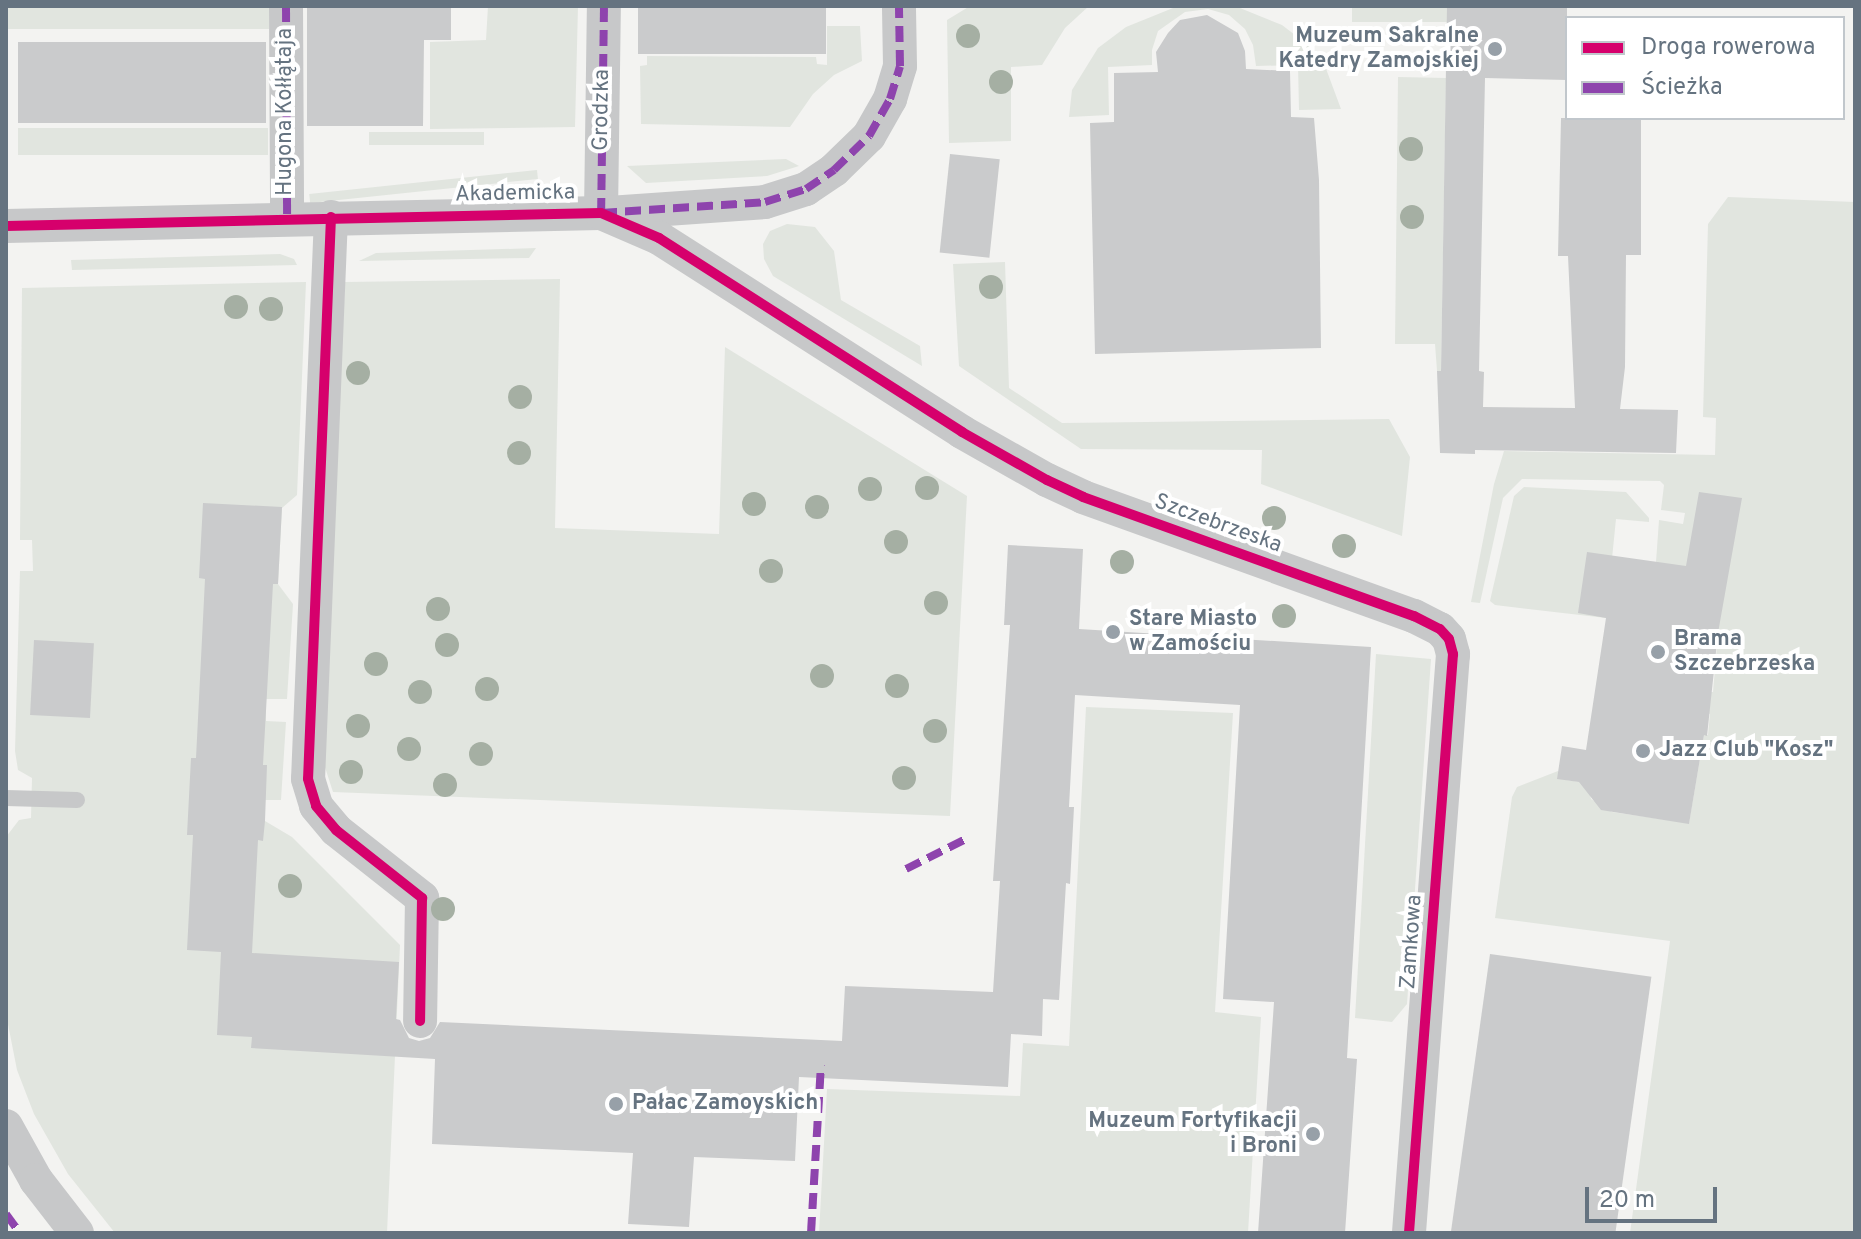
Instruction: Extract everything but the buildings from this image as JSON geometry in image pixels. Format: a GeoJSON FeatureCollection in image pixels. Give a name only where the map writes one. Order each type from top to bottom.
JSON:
{"type":"FeatureCollection","features":[{"type":"Feature","properties":{"kind":"street","name":"Hugona Kołłątaja"},"geometry":{"type":"LineString","coordinates":[[286,6],[287,218]]}},
{"type":"Feature","properties":{"kind":"street","name":"Grodzka"},"geometry":{"type":"LineString","coordinates":[[601,213],[604,6]]}},
{"type":"Feature","properties":{"kind":"street"},"geometry":{"type":"LineString","coordinates":[[601,213],[765,202],[806,189],[834,170],[869,136],[890,99],[900,66],[899,6]]}},
{"type":"Feature","properties":{"kind":"street","name":"Akademicka"},"geometry":{"type":"LineString","coordinates":[[6,226],[601,213],[659,238],[702,264],[962,432]]}},
{"type":"Feature","properties":{"kind":"street"},"geometry":{"type":"LineString","coordinates":[[331,217],[308,779],[316,806],[336,830],[422,898],[420,1021]]}},
{"type":"Feature","properties":{"kind":"street","name":"Szczebrzeska"},"geometry":{"type":"LineString","coordinates":[[962,432],[1083,497],[1414,616],[1440,629],[1449,639],[1453,654]]}},
{"type":"Feature","properties":{"kind":"street","name":"Zamkowa"},"geometry":{"type":"LineString","coordinates":[[1409,1233],[1453,654]]}},
{"type":"Feature","properties":{"kind":"street"},"geometry":{"type":"LineString","coordinates":[[6,1126],[36,1180],[77,1233]]}},
{"type":"Feature","properties":{"kind":"lane"},"geometry":{"type":"LineString","coordinates":[[6,798],[77,800]]}},
{"type":"Feature","properties":{"kind":"shaded area"},"geometry":{"type":"Polygon","coordinates":[[[6,6],[269,6],[269,29],[6,29],[6,6]]]}},
{"type":"Feature","properties":{"kind":"shaded area"},"geometry":{"type":"Polygon","coordinates":[[[488,6],[578,6],[575,127],[430,129],[430,42],[486,40],[488,6]]]}},
{"type":"Feature","properties":{"kind":"shaded area"},"geometry":{"type":"Polygon","coordinates":[[[970,6],[1089,6],[1065,28],[1042,65],[1011,67],[1011,141],[949,143],[947,20],[970,6]]]}},
{"type":"Feature","properties":{"kind":"shaded area"},"geometry":{"type":"Polygon","coordinates":[[[1178,6],[1235,6],[1282,25],[1308,45],[1325,66],[1341,109],[1299,110],[1298,65],[1256,66],[1253,45],[1245,29],[1229,15],[1208,9],[1185,12],[1158,31],[1152,50],[1152,65],[1108,67],[1109,115],[1069,117],[1072,90],[1098,48],[1126,27],[1178,6]]]}},
{"type":"Feature","properties":{"kind":"shaded area"},"geometry":{"type":"Polygon","coordinates":[[[1352,6],[1447,6],[1447,22],[1352,22],[1352,6]]]}},
{"type":"Feature","properties":{"kind":"shaded area"},"geometry":{"type":"Polygon","coordinates":[[[827,26],[860,26],[862,61],[834,75],[813,94],[790,127],[641,124],[640,66],[647,65],[647,56],[816,57],[817,64],[827,65],[827,26]]]}},
{"type":"Feature","properties":{"kind":"shaded area"},"geometry":{"type":"Polygon","coordinates":[[[1398,77],[1446,78],[1441,371],[1437,371],[1435,344],[1395,344],[1398,77]]]}},
{"type":"Feature","properties":{"kind":"shaded area"},"geometry":{"type":"Polygon","coordinates":[[[18,128],[268,128],[268,155],[18,155],[18,128]]]}},
{"type":"Feature","properties":{"kind":"shaded area"},"geometry":{"type":"Polygon","coordinates":[[[369,132],[484,132],[484,145],[369,145],[369,132]]]}},
{"type":"Feature","properties":{"kind":"shaded area"},"geometry":{"type":"Polygon","coordinates":[[[786,159],[799,166],[767,176],[646,183],[627,166],[786,159]]]}},
{"type":"Feature","properties":{"kind":"shaded area"},"geometry":{"type":"Polygon","coordinates":[[[537,170],[538,179],[310,203],[309,194],[537,170]]]}},
{"type":"Feature","properties":{"kind":"shaded area"},"geometry":{"type":"Polygon","coordinates":[[[1728,197],[1855,202],[1855,1233],[1630,1233],[1670,941],[1495,918],[1512,797],[1517,787],[1558,771],[1566,780],[1588,783],[1591,799],[1612,812],[1689,823],[1704,735],[1708,735],[1710,714],[1707,713],[1710,692],[1713,692],[1718,634],[1653,604],[1659,520],[1683,524],[1685,513],[1661,510],[1664,485],[1660,481],[1522,479],[1503,498],[1480,603],[1471,602],[1494,484],[1504,451],[1715,455],[1716,418],[1703,417],[1708,224],[1728,197]]]}},
{"type":"Feature","properties":{"kind":"shaded area"},"geometry":{"type":"Polygon","coordinates":[[[787,224],[815,227],[834,251],[841,300],[920,346],[922,366],[773,276],[764,259],[763,244],[770,231],[787,224]]]}},
{"type":"Feature","properties":{"kind":"shaded area"},"geometry":{"type":"Polygon","coordinates":[[[536,248],[529,258],[359,261],[376,253],[536,248]]]}},
{"type":"Feature","properties":{"kind":"shaded area"},"geometry":{"type":"Polygon","coordinates":[[[280,254],[294,259],[297,265],[72,270],[71,260],[280,254]]]}},
{"type":"Feature","properties":{"kind":"shaded area"},"geometry":{"type":"Polygon","coordinates":[[[1005,262],[1009,388],[1062,423],[1389,419],[1410,457],[1402,536],[1261,484],[1262,450],[1081,449],[959,366],[953,264],[1005,262]]]}},
{"type":"Feature","properties":{"kind":"shaded area"},"geometry":{"type":"Polygon","coordinates":[[[560,279],[555,528],[719,534],[725,347],[967,496],[950,816],[333,792],[322,758],[345,282],[560,279]]]}},
{"type":"Feature","properties":{"kind":"shaded area"},"geometry":{"type":"Polygon","coordinates":[[[306,282],[297,495],[282,508],[278,584],[293,604],[287,699],[266,699],[266,721],[286,722],[281,800],[265,800],[265,821],[292,837],[400,945],[387,1233],[115,1233],[68,1174],[34,1114],[17,1070],[6,1014],[6,837],[19,820],[31,818],[32,778],[18,770],[15,751],[20,571],[33,571],[32,540],[20,540],[22,288],[306,282]]]}},
{"type":"Feature","properties":{"kind":"shaded area"},"geometry":{"type":"Polygon","coordinates":[[[1524,487],[1626,492],[1649,518],[1649,522],[1616,519],[1606,618],[1495,605],[1490,601],[1514,496],[1524,487]]]}},
{"type":"Feature","properties":{"kind":"shaded area"},"geometry":{"type":"Polygon","coordinates":[[[1376,654],[1431,659],[1407,1004],[1392,1022],[1355,1018],[1376,654]]]}},
{"type":"Feature","properties":{"kind":"shaded area"},"geometry":{"type":"Polygon","coordinates":[[[1086,707],[1233,713],[1215,1012],[1261,1017],[1248,1233],[819,1233],[827,1089],[1020,1096],[1023,1043],[1069,1046],[1086,707]]]}},
{"type":"Feature","properties":{"kind":"marked path"},"geometry":{"type":"LineString","coordinates":[[286,6],[287,218]]}},
{"type":"Feature","properties":{"kind":"marked path"},"geometry":{"type":"LineString","coordinates":[[604,6],[601,213],[765,202],[806,189],[834,170],[869,136],[890,99],[900,66],[899,6]]}},
{"type":"Feature","properties":{"kind":"marked path"},"geometry":{"type":"LineString","coordinates":[[906,869],[964,840]]}},
{"type":"Feature","properties":{"kind":"marked path"},"geometry":{"type":"LineString","coordinates":[[811,1233],[821,1065]]}},
{"type":"Feature","properties":{"kind":"marked path"},"geometry":{"type":"LineString","coordinates":[[6,1214],[20,1233]]}},
{"type":"Feature","properties":{"kind":"cycle path"},"geometry":{"type":"LineString","coordinates":[[6,226],[601,213],[659,238],[962,432],[1047,480],[1083,497],[1414,616],[1440,629],[1449,639],[1453,654],[1409,1233]]}},
{"type":"Feature","properties":{"kind":"cycle path"},"geometry":{"type":"LineString","coordinates":[[331,217],[308,779],[316,806],[336,830],[422,898],[420,1021]]}},
{"type":"Feature","properties":{"kind":"place","name":"Muzeum Sakralne Katedry Zamojskiej"},"geometry":{"type":"Point","coordinates":[1495,49]}},
{"type":"Feature","properties":{"kind":"place","name":"Stare Miasto w Zamościu"},"geometry":{"type":"Point","coordinates":[1113,632]}},
{"type":"Feature","properties":{"kind":"place","name":"Brama Szczebrzeska"},"geometry":{"type":"Point","coordinates":[1658,652]}},
{"type":"Feature","properties":{"kind":"place","name":"Jazz Club \"Kosz\""},"geometry":{"type":"Point","coordinates":[1643,751]}},
{"type":"Feature","properties":{"kind":"place","name":"Pałac Zamoyskich"},"geometry":{"type":"Point","coordinates":[616,1104]}},
{"type":"Feature","properties":{"kind":"place","name":"Muzeum Fortyfikacji i Broni"},"geometry":{"type":"Point","coordinates":[1313,1134]}}]}
